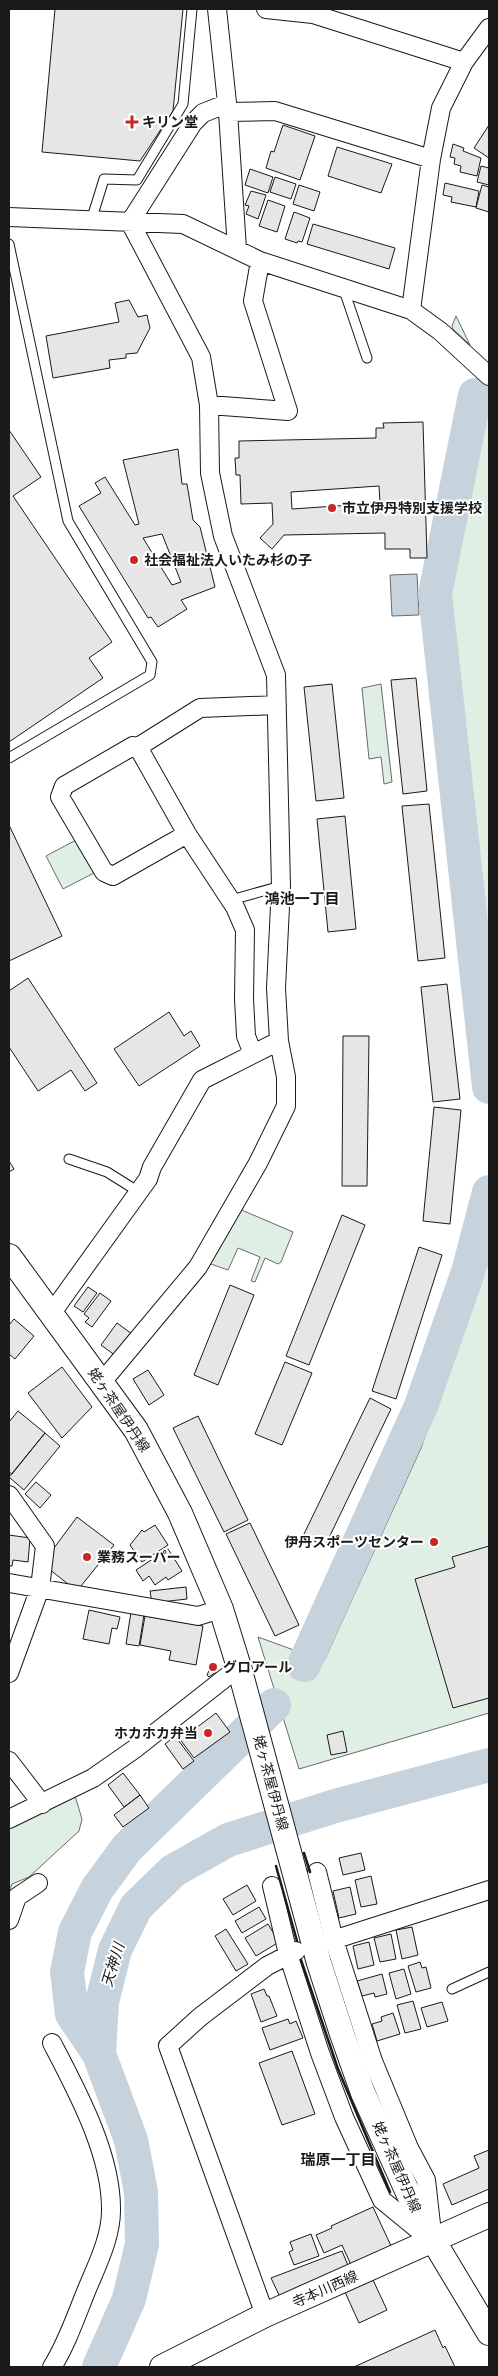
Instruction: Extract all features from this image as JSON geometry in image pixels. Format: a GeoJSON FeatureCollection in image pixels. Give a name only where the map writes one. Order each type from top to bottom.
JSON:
{"type":"FeatureCollection","features":[{"type":"Feature","properties":{"kind":"main road","name":"姥ヶ茶屋伊丹線"},"geometry":{"type":"LineString","coordinates":[[9,1256],[136,1430],[180,1514],[220,1609],[239,1667],[320,1963],[360,2085],[406,2189],[433,2242],[489,2333]]}},
{"type":"Feature","properties":{"kind":"main road","name":"寺本川西線"},"geometry":{"type":"LineString","coordinates":[[162,2367],[265,2315],[433,2242],[489,2215]]}},
{"type":"Feature","properties":{"kind":"street"},"geometry":{"type":"LineString","coordinates":[[217,9],[227,108],[237,249]]}},
{"type":"Feature","properties":{"kind":"street"},"geometry":{"type":"LineString","coordinates":[[266,9],[313,14],[464,62]]}},
{"type":"Feature","properties":{"kind":"street"},"geometry":{"type":"LineString","coordinates":[[410,310],[431,159],[441,108],[464,62],[489,28]]}},
{"type":"Feature","properties":{"kind":"street"},"geometry":{"type":"LineString","coordinates":[[130,222],[193,123],[203,112],[227,108],[275,111],[431,159]]}},
{"type":"Feature","properties":{"kind":"street"},"geometry":{"type":"LineString","coordinates":[[9,217],[183,224],[260,261],[410,310],[440,331],[489,376]]}},
{"type":"Feature","properties":{"kind":"street"},"geometry":{"type":"LineString","coordinates":[[102,1382],[198,1267],[266,1148],[286,1106],[286,1077],[279,1041],[276,988],[281,886],[276,675],[223,536],[210,473],[209,405],[201,356],[130,222]]}},
{"type":"Feature","properties":{"kind":"street"},"geometry":{"type":"LineString","coordinates":[[209,405],[288,411],[253,301],[260,261]]}},
{"type":"Feature","properties":{"kind":"street"},"geometry":{"type":"LineString","coordinates":[[187,834],[113,876],[104,872],[60,797],[64,786],[133,746],[138,747],[200,708],[277,706]]}},
{"type":"Feature","properties":{"kind":"street"},"geometry":{"type":"LineString","coordinates":[[138,747],[187,834],[231,900],[245,930],[244,999],[246,1036],[253,1054]]}},
{"type":"Feature","properties":{"kind":"street"},"geometry":{"type":"LineString","coordinates":[[51,1314],[139,1192],[202,1080],[279,1041]]}},
{"type":"Feature","properties":{"kind":"street"},"geometry":{"type":"LineString","coordinates":[[9,1495],[45,1546],[40,1588],[9,1673]]}},
{"type":"Feature","properties":{"kind":"street"},"geometry":{"type":"LineString","coordinates":[[9,1583],[198,1616],[220,1609]]}},
{"type":"Feature","properties":{"kind":"street"},"geometry":{"type":"LineString","coordinates":[[9,1819],[93,1778],[136,1748],[239,1667]]}},
{"type":"Feature","properties":{"kind":"street"},"geometry":{"type":"LineString","coordinates":[[9,1761],[42,1804]]}},
{"type":"Feature","properties":{"kind":"street"},"geometry":{"type":"LineString","coordinates":[[317,1872],[332,1940],[373,2061],[409,2148],[426,2180],[433,2242]]}},
{"type":"Feature","properties":{"kind":"street"},"geometry":{"type":"LineString","coordinates":[[9,1920],[17,1897],[38,1883]]}},
{"type":"Feature","properties":{"kind":"street"},"geometry":{"type":"LineString","coordinates":[[272,1886],[320,2053],[341,2107],[382,2200],[433,2242]]}},
{"type":"Feature","properties":{"kind":"street"},"geometry":{"type":"LineString","coordinates":[[332,1940],[489,1890]]}},
{"type":"Feature","properties":{"kind":"street"},"geometry":{"type":"LineString","coordinates":[[265,2315],[168,2046],[207,2012],[268,1966],[292,1952]]}},
{"type":"Feature","properties":{"kind":"street"},"geometry":{"type":"LineString","coordinates":[[52,2043],[72,2082],[100,2151],[111,2211],[100,2258],[69,2335],[52,2367]]}},
{"type":"Feature","properties":{"kind":"lane"},"geometry":{"type":"LineString","coordinates":[[91,221],[104,179],[137,180],[183,104],[192,9]]}},
{"type":"Feature","properties":{"kind":"lane"},"geometry":{"type":"LineString","coordinates":[[9,244],[68,521],[152,662],[150,675],[9,758]]}},
{"type":"Feature","properties":{"kind":"lane"},"geometry":{"type":"LineString","coordinates":[[346,289],[346,296],[367,358]]}},
{"type":"Feature","properties":{"kind":"lane"},"geometry":{"type":"LineString","coordinates":[[231,900],[281,886]]}},
{"type":"Feature","properties":{"kind":"lane"},"geometry":{"type":"LineString","coordinates":[[69,1159],[107,1172],[139,1192]]}},
{"type":"Feature","properties":{"kind":"lane"},"geometry":{"type":"LineString","coordinates":[[452,1989],[489,1972]]}},
{"type":"Feature","properties":{"kind":"green space"},"geometry":{"type":"Polygon","coordinates":[[[456,316],[470,345],[453,329],[452,326],[456,316]]]}},
{"type":"Feature","properties":{"kind":"green space"},"geometry":{"type":"Polygon","coordinates":[[[489,398],[489,948],[450,594],[489,398]]]}},
{"type":"Feature","properties":{"kind":"green space"},"geometry":{"type":"Polygon","coordinates":[[[381,684],[392,782],[384,784],[381,757],[369,759],[362,688],[381,684]]]}},
{"type":"Feature","properties":{"kind":"green space"},"geometry":{"type":"Polygon","coordinates":[[[76,840],[94,873],[63,889],[46,856],[76,840]]]}},
{"type":"Feature","properties":{"kind":"green space"},"geometry":{"type":"Polygon","coordinates":[[[237,1208],[293,1232],[281,1262],[278,1264],[265,1258],[255,1282],[251,1281],[260,1257],[238,1248],[228,1270],[208,1263],[237,1208]]]}},
{"type":"Feature","properties":{"kind":"green space","name":"伊丹スポーツセンター"},"geometry":{"type":"Polygon","coordinates":[[[489,1259],[489,1713],[299,1769],[258,1637],[324,1661],[421,1448],[489,1259]]]}},
{"type":"Feature","properties":{"kind":"green space"},"geometry":{"type":"Polygon","coordinates":[[[75,1796],[82,1819],[79,1831],[29,1877],[12,1884],[9,1892],[9,1825],[75,1796]]]}},
{"type":"Feature","properties":{"kind":"shaded area"},"geometry":{"type":"Polygon","coordinates":[[[417,574],[419,615],[392,616],[390,575],[417,574]]]}},
{"type":"Feature","properties":{"kind":"building"},"geometry":{"type":"Polygon","coordinates":[[[55,9],[183,9],[173,111],[140,161],[42,152],[55,9]]]}},
{"type":"Feature","properties":{"kind":"building"},"geometry":{"type":"Polygon","coordinates":[[[283,125],[315,136],[300,180],[266,168],[271,151],[274,152],[283,125]]]}},
{"type":"Feature","properties":{"kind":"building"},"geometry":{"type":"Polygon","coordinates":[[[489,125],[489,158],[474,148],[489,125]]]}},
{"type":"Feature","properties":{"kind":"building"},"geometry":{"type":"Polygon","coordinates":[[[453,144],[464,148],[463,151],[481,158],[477,176],[460,172],[461,166],[454,164],[455,158],[450,157],[453,144]]]}},
{"type":"Feature","properties":{"kind":"building"},"geometry":{"type":"Polygon","coordinates":[[[337,147],[392,164],[381,193],[328,176],[337,147]]]}},
{"type":"Feature","properties":{"kind":"building"},"geometry":{"type":"Polygon","coordinates":[[[481,166],[489,168],[489,185],[477,182],[481,166]]]}},
{"type":"Feature","properties":{"kind":"building"},"geometry":{"type":"Polygon","coordinates":[[[250,169],[273,177],[268,193],[245,185],[250,169]]]}},
{"type":"Feature","properties":{"kind":"building"},"geometry":{"type":"Polygon","coordinates":[[[275,177],[296,184],[291,199],[270,192],[275,177]]]}},
{"type":"Feature","properties":{"kind":"building"},"geometry":{"type":"Polygon","coordinates":[[[445,183],[479,191],[476,207],[451,202],[452,197],[443,195],[445,183]]]}},
{"type":"Feature","properties":{"kind":"building"},"geometry":{"type":"Polygon","coordinates":[[[299,185],[320,192],[314,211],[293,204],[299,185]]]}},
{"type":"Feature","properties":{"kind":"building"},"geometry":{"type":"Polygon","coordinates":[[[482,185],[489,187],[489,212],[476,208],[482,185]]]}},
{"type":"Feature","properties":{"kind":"building"},"geometry":{"type":"Polygon","coordinates":[[[251,191],[266,195],[258,219],[246,214],[249,206],[245,205],[251,191]]]}},
{"type":"Feature","properties":{"kind":"building"},"geometry":{"type":"Polygon","coordinates":[[[268,200],[285,206],[277,232],[259,226],[268,200]]]}},
{"type":"Feature","properties":{"kind":"building"},"geometry":{"type":"Polygon","coordinates":[[[294,212],[310,218],[302,242],[298,241],[297,243],[285,239],[294,212]]]}},
{"type":"Feature","properties":{"kind":"building"},"geometry":{"type":"Polygon","coordinates":[[[313,224],[395,248],[389,269],[307,244],[313,224]]]}},
{"type":"Feature","properties":{"kind":"building"},"geometry":{"type":"Polygon","coordinates":[[[129,300],[138,317],[147,315],[150,328],[137,353],[126,354],[126,358],[109,360],[110,368],[53,378],[46,336],[119,322],[115,303],[129,300]]]}},
{"type":"Feature","properties":{"kind":"building"},"geometry":{"type":"Polygon","coordinates":[[[423,422],[427,558],[410,558],[410,549],[385,549],[385,533],[284,535],[272,549],[260,538],[273,524],[272,503],[241,504],[240,475],[236,475],[235,458],[239,458],[239,441],[376,438],[376,428],[384,428],[383,423],[423,422]],[[379,486],[291,492],[292,509],[380,503],[379,486]]]}},
{"type":"Feature","properties":{"kind":"building"},"geometry":{"type":"Polygon","coordinates":[[[9,430],[41,477],[13,496],[112,642],[89,658],[103,678],[9,742],[9,430]]]}},
{"type":"Feature","properties":{"kind":"building","name":"社会福祉法人いたみ杉の子"},"geometry":{"type":"Polygon","coordinates":[[[178,449],[182,484],[187,484],[193,520],[200,527],[215,587],[181,600],[187,609],[158,627],[151,617],[148,618],[79,506],[101,493],[95,483],[105,477],[135,525],[139,524],[123,460],[178,449]],[[162,534],[143,538],[172,585],[181,582],[162,534]]]}},
{"type":"Feature","properties":{"kind":"building"},"geometry":{"type":"Polygon","coordinates":[[[416,678],[427,791],[403,794],[391,680],[416,678]]]}},
{"type":"Feature","properties":{"kind":"building"},"geometry":{"type":"Polygon","coordinates":[[[332,684],[344,798],[316,801],[304,687],[332,684]]]}},
{"type":"Feature","properties":{"kind":"building"},"geometry":{"type":"Polygon","coordinates":[[[429,804],[445,958],[418,961],[402,806],[429,804]]]}},
{"type":"Feature","properties":{"kind":"building"},"geometry":{"type":"Polygon","coordinates":[[[345,816],[356,929],[328,932],[317,819],[345,816]]]}},
{"type":"Feature","properties":{"kind":"building"},"geometry":{"type":"Polygon","coordinates":[[[9,825],[62,936],[9,961],[9,825]]]}},
{"type":"Feature","properties":{"kind":"building"},"geometry":{"type":"Polygon","coordinates":[[[28,978],[97,1083],[85,1091],[71,1070],[38,1091],[9,1047],[9,991],[28,978]]]}},
{"type":"Feature","properties":{"kind":"building"},"geometry":{"type":"Polygon","coordinates":[[[447,984],[460,1099],[433,1102],[421,987],[447,984]]]}},
{"type":"Feature","properties":{"kind":"building"},"geometry":{"type":"Polygon","coordinates":[[[169,1012],[184,1036],[191,1031],[200,1046],[139,1086],[114,1049],[169,1012]]]}},
{"type":"Feature","properties":{"kind":"building"},"geometry":{"type":"Polygon","coordinates":[[[343,1036],[369,1036],[367,1186],[342,1186],[343,1036]]]}},
{"type":"Feature","properties":{"kind":"building"},"geometry":{"type":"Polygon","coordinates":[[[434,1107],[461,1110],[450,1224],[423,1221],[434,1107]]]}},
{"type":"Feature","properties":{"kind":"building"},"geometry":{"type":"Polygon","coordinates":[[[9,1161],[14,1169],[9,1172],[9,1161]]]}},
{"type":"Feature","properties":{"kind":"building"},"geometry":{"type":"Polygon","coordinates":[[[342,1215],[365,1225],[309,1365],[286,1356],[342,1215]]]}},
{"type":"Feature","properties":{"kind":"building"},"geometry":{"type":"Polygon","coordinates":[[[419,1247],[442,1255],[396,1399],[372,1391],[419,1247]]]}},
{"type":"Feature","properties":{"kind":"building"},"geometry":{"type":"Polygon","coordinates":[[[230,1285],[254,1295],[218,1385],[194,1375],[230,1285]]]}},
{"type":"Feature","properties":{"kind":"building"},"geometry":{"type":"Polygon","coordinates":[[[88,1287],[97,1293],[83,1312],[74,1306],[88,1287]]]}},
{"type":"Feature","properties":{"kind":"building"},"geometry":{"type":"Polygon","coordinates":[[[100,1293],[111,1301],[92,1327],[85,1322],[89,1318],[84,1314],[100,1293]]]}},
{"type":"Feature","properties":{"kind":"building"},"geometry":{"type":"Polygon","coordinates":[[[14,1319],[34,1336],[15,1359],[9,1354],[9,1325],[14,1319]]]}},
{"type":"Feature","properties":{"kind":"building"},"geometry":{"type":"Polygon","coordinates":[[[117,1323],[132,1334],[116,1356],[101,1345],[117,1323]]]}},
{"type":"Feature","properties":{"kind":"building"},"geometry":{"type":"Polygon","coordinates":[[[285,1362],[312,1373],[282,1445],[255,1434],[285,1362]]]}},
{"type":"Feature","properties":{"kind":"building"},"geometry":{"type":"Polygon","coordinates":[[[62,1367],[92,1407],[62,1438],[28,1393],[62,1367]]]}},
{"type":"Feature","properties":{"kind":"building"},"geometry":{"type":"Polygon","coordinates":[[[148,1370],[164,1395],[149,1405],[133,1379],[148,1370]]]}},
{"type":"Feature","properties":{"kind":"building"},"geometry":{"type":"Polygon","coordinates":[[[370,1398],[391,1409],[325,1546],[303,1536],[370,1398]]]}},
{"type":"Feature","properties":{"kind":"building"},"geometry":{"type":"Polygon","coordinates":[[[18,1411],[45,1433],[12,1474],[9,1472],[9,1422],[18,1411]]]}},
{"type":"Feature","properties":{"kind":"building"},"geometry":{"type":"Polygon","coordinates":[[[198,1416],[248,1520],[224,1532],[173,1428],[198,1416]]]}},
{"type":"Feature","properties":{"kind":"building"},"geometry":{"type":"Polygon","coordinates":[[[45,1433],[60,1446],[24,1490],[9,1477],[45,1433]]]}},
{"type":"Feature","properties":{"kind":"building"},"geometry":{"type":"Polygon","coordinates":[[[36,1482],[51,1495],[40,1508],[25,1494],[36,1482]]]}},
{"type":"Feature","properties":{"kind":"building"},"geometry":{"type":"Polygon","coordinates":[[[77,1517],[114,1545],[77,1591],[49,1569],[54,1548],[77,1517]]]}},
{"type":"Feature","properties":{"kind":"building"},"geometry":{"type":"Polygon","coordinates":[[[250,1523],[299,1625],[275,1636],[226,1534],[250,1523]]]}},
{"type":"Feature","properties":{"kind":"building"},"geometry":{"type":"Polygon","coordinates":[[[155,1525],[168,1545],[142,1562],[130,1545],[142,1530],[144,1532],[155,1525]]]}},
{"type":"Feature","properties":{"kind":"building"},"geometry":{"type":"Polygon","coordinates":[[[9,1535],[30,1538],[28,1562],[13,1560],[12,1566],[9,1566],[9,1535]]]}},
{"type":"Feature","properties":{"kind":"building"},"geometry":{"type":"Polygon","coordinates":[[[489,1546],[489,1698],[453,1708],[415,1579],[455,1567],[452,1557],[489,1546]]]}},
{"type":"Feature","properties":{"kind":"building"},"geometry":{"type":"Polygon","coordinates":[[[168,1549],[182,1571],[168,1580],[166,1577],[155,1585],[149,1576],[143,1581],[136,1570],[168,1549]]]}},
{"type":"Feature","properties":{"kind":"building"},"geometry":{"type":"Polygon","coordinates":[[[186,1587],[187,1599],[152,1603],[150,1591],[186,1587]]]}},
{"type":"Feature","properties":{"kind":"building"},"geometry":{"type":"Polygon","coordinates":[[[89,1610],[120,1617],[117,1629],[112,1628],[109,1644],[83,1639],[89,1610]]]}},
{"type":"Feature","properties":{"kind":"building"},"geometry":{"type":"Polygon","coordinates":[[[131,1612],[144,1615],[139,1646],[126,1644],[131,1612]]]}},
{"type":"Feature","properties":{"kind":"building"},"geometry":{"type":"Polygon","coordinates":[[[145,1616],[203,1626],[196,1665],[169,1660],[171,1651],[140,1645],[145,1616]]]}},
{"type":"Feature","properties":{"kind":"building","name":"グロアール"},"geometry":{"type":"Polygon","coordinates":[[[213,1662],[216,1672],[209,1677],[207,1675],[213,1662]]]}},
{"type":"Feature","properties":{"kind":"building"},"geometry":{"type":"Polygon","coordinates":[[[216,1713],[230,1732],[194,1758],[176,1734],[184,1728],[188,1734],[216,1713]]]}},
{"type":"Feature","properties":{"kind":"building"},"geometry":{"type":"Polygon","coordinates":[[[343,1731],[347,1752],[331,1755],[327,1735],[343,1731]]]}},
{"type":"Feature","properties":{"kind":"building"},"geometry":{"type":"Polygon","coordinates":[[[175,1736],[194,1761],[183,1769],[165,1744],[175,1736]]]}},
{"type":"Feature","properties":{"kind":"building"},"geometry":{"type":"Polygon","coordinates":[[[123,1773],[140,1795],[124,1807],[108,1785],[123,1773]]]}},
{"type":"Feature","properties":{"kind":"building"},"geometry":{"type":"Polygon","coordinates":[[[140,1795],[149,1808],[123,1827],[114,1815],[140,1795]]]}},
{"type":"Feature","properties":{"kind":"building"},"geometry":{"type":"Polygon","coordinates":[[[361,1853],[365,1870],[343,1875],[339,1858],[361,1853]]]}},
{"type":"Feature","properties":{"kind":"building"},"geometry":{"type":"Polygon","coordinates":[[[371,1876],[377,1904],[361,1907],[355,1880],[371,1876]]]}},
{"type":"Feature","properties":{"kind":"building"},"geometry":{"type":"Polygon","coordinates":[[[247,1885],[256,1901],[233,1915],[223,1899],[247,1885]]]}},
{"type":"Feature","properties":{"kind":"building"},"geometry":{"type":"Polygon","coordinates":[[[350,1887],[356,1914],[339,1918],[333,1891],[350,1887]]]}},
{"type":"Feature","properties":{"kind":"building"},"geometry":{"type":"Polygon","coordinates":[[[259,1907],[266,1919],[242,1933],[235,1921],[259,1907]]]}},
{"type":"Feature","properties":{"kind":"building"},"geometry":{"type":"Polygon","coordinates":[[[268,1924],[279,1942],[256,1956],[245,1938],[268,1924]]]}},
{"type":"Feature","properties":{"kind":"building"},"geometry":{"type":"Polygon","coordinates":[[[412,1927],[418,1955],[402,1959],[396,1930],[412,1927]]]}},
{"type":"Feature","properties":{"kind":"building"},"geometry":{"type":"Polygon","coordinates":[[[226,1929],[248,1964],[236,1971],[215,1936],[226,1929]]]}},
{"type":"Feature","properties":{"kind":"building"},"geometry":{"type":"Polygon","coordinates":[[[391,1934],[396,1959],[380,1962],[374,1938],[391,1934]]]}},
{"type":"Feature","properties":{"kind":"building"},"geometry":{"type":"Polygon","coordinates":[[[369,1942],[374,1965],[358,1969],[353,1946],[369,1942]]]}},
{"type":"Feature","properties":{"kind":"building"},"geometry":{"type":"Polygon","coordinates":[[[420,1962],[422,1968],[426,1967],[431,1988],[416,1992],[408,1966],[420,1962]]]}},
{"type":"Feature","properties":{"kind":"building"},"geometry":{"type":"Polygon","coordinates":[[[404,1969],[411,1994],[396,1999],[389,1973],[404,1969]]]}},
{"type":"Feature","properties":{"kind":"building"},"geometry":{"type":"Polygon","coordinates":[[[382,1974],[387,1994],[375,1997],[374,1993],[362,1996],[357,1981],[382,1974]]]}},
{"type":"Feature","properties":{"kind":"building"},"geometry":{"type":"Polygon","coordinates":[[[264,1989],[277,2016],[261,2022],[251,1994],[264,1989]]]}},
{"type":"Feature","properties":{"kind":"building"},"geometry":{"type":"Polygon","coordinates":[[[413,2001],[421,2029],[405,2033],[397,2005],[413,2001]]]}},
{"type":"Feature","properties":{"kind":"building"},"geometry":{"type":"Polygon","coordinates":[[[442,2002],[448,2021],[427,2027],[421,2008],[442,2002]]]}},
{"type":"Feature","properties":{"kind":"building"},"geometry":{"type":"Polygon","coordinates":[[[393,2013],[400,2034],[377,2041],[372,2024],[382,2021],[381,2017],[393,2013]]]}},
{"type":"Feature","properties":{"kind":"building"},"geometry":{"type":"Polygon","coordinates":[[[288,2019],[290,2024],[296,2021],[303,2038],[270,2050],[262,2028],[288,2019]]]}},
{"type":"Feature","properties":{"kind":"building"},"geometry":{"type":"Polygon","coordinates":[[[292,2051],[315,2114],[282,2125],[259,2063],[292,2051]]]}},
{"type":"Feature","properties":{"kind":"building"},"geometry":{"type":"Polygon","coordinates":[[[489,2150],[489,2189],[452,2205],[443,2184],[479,2168],[474,2156],[489,2150]]]}},
{"type":"Feature","properties":{"kind":"building"},"geometry":{"type":"Polygon","coordinates":[[[373,2207],[392,2248],[352,2267],[342,2245],[324,2253],[316,2235],[373,2207]]]}},
{"type":"Feature","properties":{"kind":"building"},"geometry":{"type":"Polygon","coordinates":[[[311,2234],[319,2256],[294,2265],[289,2252],[293,2250],[290,2242],[311,2234]]]}},
{"type":"Feature","properties":{"kind":"building"},"geometry":{"type":"Polygon","coordinates":[[[342,2251],[349,2268],[280,2297],[271,2278],[342,2251]]]}},
{"type":"Feature","properties":{"kind":"building"},"geometry":{"type":"Polygon","coordinates":[[[373,2280],[387,2310],[359,2323],[345,2292],[373,2280]]]}},
{"type":"Feature","properties":{"kind":"building"},"geometry":{"type":"Polygon","coordinates":[[[435,2330],[443,2348],[445,2346],[455,2367],[354,2367],[435,2330]]]}},
{"type":"Feature","properties":{"kind":"waterway"},"geometry":{"type":"LineString","coordinates":[[475,395],[435,594],[489,1087]]}},
{"type":"Feature","properties":{"kind":"waterway"},"geometry":{"type":"LineString","coordinates":[[304,1665],[421,1406],[468,1272],[489,1192]]}},
{"type":"Feature","properties":{"kind":"waterway"},"geometry":{"type":"LineString","coordinates":[[99,2054],[72,2014],[67,1972],[75,1932],[97,1889],[127,1848],[274,1705]]}},
{"type":"Feature","properties":{"kind":"waterway","name":"天神川"},"geometry":{"type":"LineString","coordinates":[[99,2367],[129,2299],[142,2244],[141,2192],[131,2140],[99,2054],[102,2002],[115,1950],[136,1907],[173,1871],[228,1840],[335,1806],[489,1765]]}},
{"type":"Feature","properties":{"kind":"wall"},"geometry":{"type":"LineString","coordinates":[[304,1853],[310,1872]]}},
{"type":"Feature","properties":{"kind":"wall"},"geometry":{"type":"LineString","coordinates":[[276,1866],[297,1941]]}},
{"type":"Feature","properties":{"kind":"wall"},"geometry":{"type":"LineString","coordinates":[[301,1960],[338,2069],[390,2192]]}},
{"type":"Feature","properties":{"kind":"place","name":"キリン堂"},"geometry":{"type":"Point","coordinates":[132,122]}},
{"type":"Feature","properties":{"kind":"place","name":"市立伊丹特別支援学校"},"geometry":{"type":"Point","coordinates":[332,508]}},
{"type":"Feature","properties":{"kind":"place","name":"社会福祉法人いたみ杉の子"},"geometry":{"type":"Point","coordinates":[134,560]}},
{"type":"Feature","properties":{"kind":"place","name":"伊丹スポーツセンター"},"geometry":{"type":"Point","coordinates":[434,1542]}},
{"type":"Feature","properties":{"kind":"place","name":"業務スーパー"},"geometry":{"type":"Point","coordinates":[87,1557]}},
{"type":"Feature","properties":{"kind":"place","name":"グロアール"},"geometry":{"type":"Point","coordinates":[213,1667]}},
{"type":"Feature","properties":{"kind":"place","name":"ホカホカ弁当"},"geometry":{"type":"Point","coordinates":[208,1733]}},
{"type":"Feature","properties":{"kind":"district","name":"鴻池一丁目"},"geometry":{"type":"Point","coordinates":[302,899]}},
{"type":"Feature","properties":{"kind":"district","name":"瑞原一丁目"},"geometry":{"type":"Point","coordinates":[338,2160]}}]}
